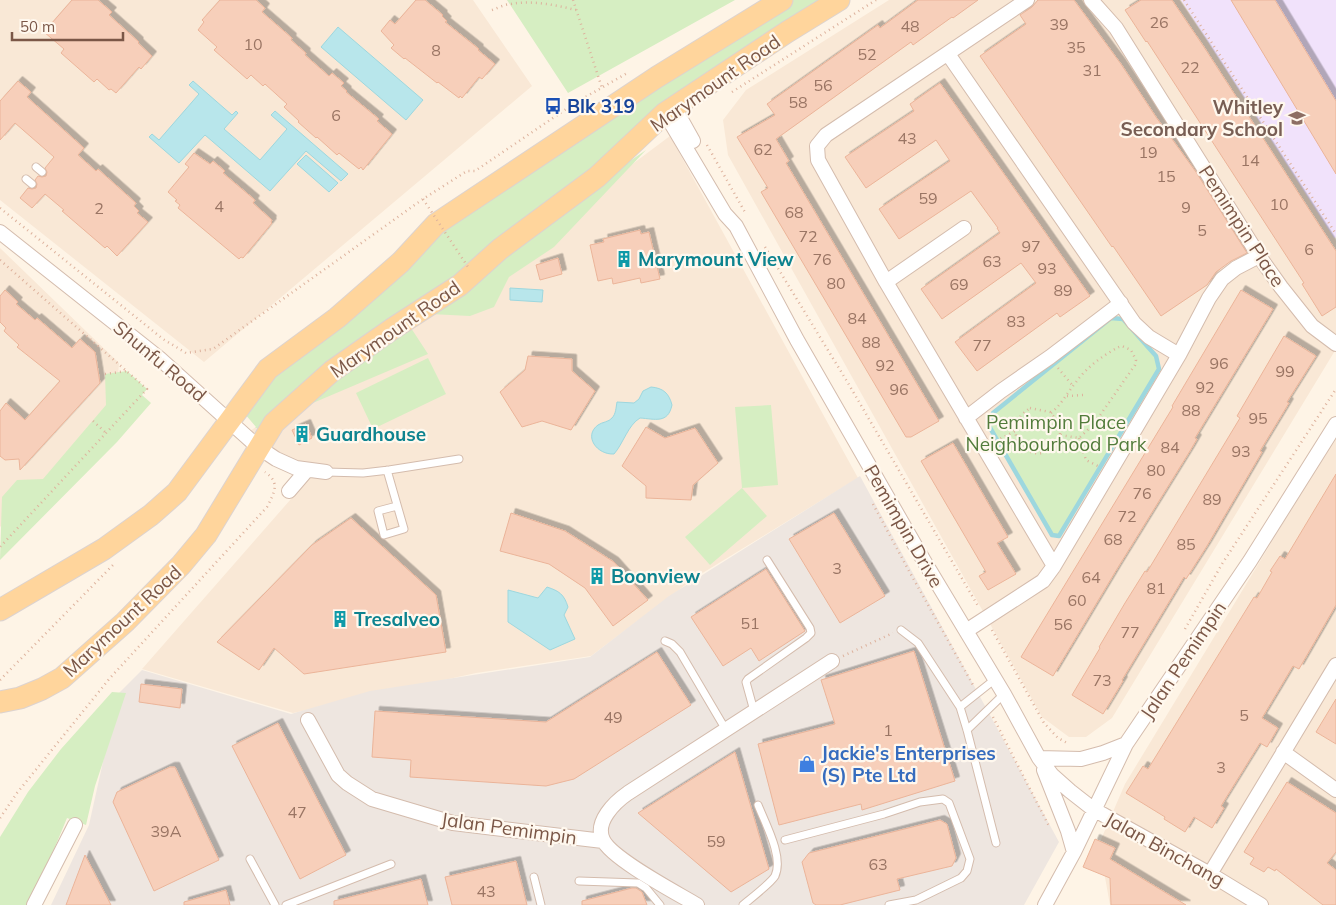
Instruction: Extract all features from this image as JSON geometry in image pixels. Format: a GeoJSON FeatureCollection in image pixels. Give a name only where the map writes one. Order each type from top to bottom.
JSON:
{"type":"FeatureCollection","features":[{"type":"Feature","properties":{"kind":"main road","name":"Marymount Road"},"geometry":{"type":"LineString","coordinates":[[0,610],[104,549],[164,504],[177,492],[268,369],[337,318],[401,262],[436,224],[657,77],[782,0]]}},
{"type":"Feature","properties":{"kind":"main road","name":"Marymount Road"},"geometry":{"type":"LineString","coordinates":[[0,702],[20,698],[42,690],[62,678],[125,622],[181,565],[206,535],[274,422],[332,371],[460,285],[500,249],[597,177],[669,110],[786,32],[839,0]]}},
{"type":"Feature","properties":{"kind":"street"},"geometry":{"type":"LineString","coordinates":[[1027,0],[826,135],[817,146],[818,160],[886,282],[1054,566]]}},
{"type":"Feature","properties":{"kind":"street","name":"Pemimpin Place"},"geometry":{"type":"LineString","coordinates":[[1090,0],[1116,28],[1259,256],[1281,287],[1312,326],[1336,344]]}},
{"type":"Feature","properties":{"kind":"street"},"geometry":{"type":"LineString","coordinates":[[948,54],[1134,323],[1149,337],[1179,355]]}},
{"type":"Feature","properties":{"kind":"street","name":"Pemimpin Drive"},"geometry":{"type":"LineString","coordinates":[[669,110],[729,212],[807,356],[914,545],[1004,694],[1040,758],[1052,775],[1070,792],[1094,809]]}},
{"type":"Feature","properties":{"kind":"street"},"geometry":{"type":"LineString","coordinates":[[886,282],[964,228]]}},
{"type":"Feature","properties":{"kind":"street","name":"Shunfu Road"},"geometry":{"type":"LineString","coordinates":[[0,232],[159,358],[230,421],[254,454],[296,468],[326,472]]}},
{"type":"Feature","properties":{"kind":"street"},"geometry":{"type":"LineString","coordinates":[[966,631],[1043,581],[1054,566],[1110,472],[1222,279],[1236,268],[1259,256]]}},
{"type":"Feature","properties":{"kind":"street"},"geometry":{"type":"LineString","coordinates":[[966,418],[1001,390],[1050,358],[1121,303]]}},
{"type":"Feature","properties":{"kind":"street","name":"Jalan Pemimpin"},"geometry":{"type":"LineString","coordinates":[[1045,905],[1074,852],[1126,744],[1250,560],[1336,424]]}},
{"type":"Feature","properties":{"kind":"street"},"geometry":{"type":"LineString","coordinates":[[289,491],[307,470]]}},
{"type":"Feature","properties":{"kind":"street","name":"Jalan Pemimpin"},"geometry":{"type":"LineString","coordinates":[[698,905],[616,855],[603,840],[602,829],[606,815],[619,800],[832,661]]}},
{"type":"Feature","properties":{"kind":"street"},"geometry":{"type":"LineString","coordinates":[[1210,874],[1336,665]]}},
{"type":"Feature","properties":{"kind":"street","name":"Jalan Pemimpin"},"geometry":{"type":"LineString","coordinates":[[308,720],[338,775],[347,784],[372,799],[453,823],[603,840]]}},
{"type":"Feature","properties":{"kind":"street"},"geometry":{"type":"LineString","coordinates":[[1074,852],[1068,831],[1040,758],[1081,759],[1126,744]]}},
{"type":"Feature","properties":{"kind":"street"},"geometry":{"type":"LineString","coordinates":[[1283,752],[1336,790]]}},
{"type":"Feature","properties":{"kind":"street","name":"Jalan Binchang"},"geometry":{"type":"LineString","coordinates":[[1094,809],[1261,905]]}},
{"type":"Feature","properties":{"kind":"street"},"geometry":{"type":"LineString","coordinates":[[34,905],[75,825]]}},
{"type":"Feature","properties":{"kind":"lane"},"geometry":{"type":"LineString","coordinates":[[326,472],[363,473],[459,459]]}},
{"type":"Feature","properties":{"kind":"lane"},"geometry":{"type":"LineString","coordinates":[[387,470],[404,529],[384,534],[378,511],[397,506]]}},
{"type":"Feature","properties":{"kind":"lane"},"geometry":{"type":"LineString","coordinates":[[754,711],[746,682],[748,678],[811,633],[810,628],[767,560]]}},
{"type":"Feature","properties":{"kind":"lane"},"geometry":{"type":"LineString","coordinates":[[901,630],[918,643],[960,707],[996,843]]}},
{"type":"Feature","properties":{"kind":"lane"},"geometry":{"type":"LineString","coordinates":[[665,641],[672,644],[680,652],[726,730]]}},
{"type":"Feature","properties":{"kind":"lane"},"geometry":{"type":"LineString","coordinates":[[960,707],[994,680]]}},
{"type":"Feature","properties":{"kind":"lane"},"geometry":{"type":"LineString","coordinates":[[967,730],[1004,694]]}},
{"type":"Feature","properties":{"kind":"lane"},"geometry":{"type":"LineString","coordinates":[[785,840],[884,814],[920,802],[943,799],[950,803],[970,859],[967,871],[961,878],[916,902],[889,905]]}},
{"type":"Feature","properties":{"kind":"lane"},"geometry":{"type":"LineString","coordinates":[[744,905],[775,877],[778,866],[778,855],[758,805]]}},
{"type":"Feature","properties":{"kind":"lane"},"geometry":{"type":"LineString","coordinates":[[250,859],[275,905]]}},
{"type":"Feature","properties":{"kind":"lane"},"geometry":{"type":"LineString","coordinates":[[286,905],[391,864]]}},
{"type":"Feature","properties":{"kind":"lane"},"geometry":{"type":"LineString","coordinates":[[534,877],[541,905]]}},
{"type":"Feature","properties":{"kind":"lane"},"geometry":{"type":"LineString","coordinates":[[579,881],[638,883],[646,888],[660,905]]}},
{"type":"Feature","properties":{"kind":"path"},"geometry":{"type":"LineString","coordinates":[[572,0],[602,88]]}},
{"type":"Feature","properties":{"kind":"path"},"geometry":{"type":"LineString","coordinates":[[725,96],[876,0]]}},
{"type":"Feature","properties":{"kind":"path"},"geometry":{"type":"LineString","coordinates":[[1184,0],[1336,234]]}},
{"type":"Feature","properties":{"kind":"path"},"geometry":{"type":"LineString","coordinates":[[492,10],[510,4],[528,3],[548,4],[576,10]]}},
{"type":"Feature","properties":{"kind":"path"},"geometry":{"type":"LineString","coordinates":[[0,208],[163,338],[186,353],[212,349],[423,199],[468,172],[475,172],[575,103],[636,68]]}},
{"type":"Feature","properties":{"kind":"path"},"geometry":{"type":"LineString","coordinates":[[423,199],[468,267]]}},
{"type":"Feature","properties":{"kind":"path"},"geometry":{"type":"LineString","coordinates":[[0,260],[147,389],[0,547]]}},
{"type":"Feature","properties":{"kind":"path"},"geometry":{"type":"LineString","coordinates":[[1051,413],[1059,406],[1085,372],[1114,349],[1122,346],[1131,350],[1136,360],[1132,370],[1094,424],[1079,438]]}},
{"type":"Feature","properties":{"kind":"path"},"geometry":{"type":"LineString","coordinates":[[1056,365],[1073,386]]}},
{"type":"Feature","properties":{"kind":"path"},"geometry":{"type":"LineString","coordinates":[[105,374],[126,371]]}},
{"type":"Feature","properties":{"kind":"path"},"geometry":{"type":"LineString","coordinates":[[1067,396],[1084,395]]}},
{"type":"Feature","properties":{"kind":"path"},"geometry":{"type":"LineString","coordinates":[[1030,408],[1051,413],[1060,424],[1060,439],[1046,452],[1034,454],[1019,447],[1015,431],[1018,417],[1030,408]]}},
{"type":"Feature","properties":{"kind":"path"},"geometry":{"type":"LineString","coordinates":[[93,421],[106,432]]}},
{"type":"Feature","properties":{"kind":"path"},"geometry":{"type":"LineString","coordinates":[[993,444],[1015,431]]}},
{"type":"Feature","properties":{"kind":"path"},"geometry":{"type":"LineString","coordinates":[[1060,435],[1079,438]]}},
{"type":"Feature","properties":{"kind":"path"},"geometry":{"type":"LineString","coordinates":[[1079,438],[1086,460],[1110,472]]}},
{"type":"Feature","properties":{"kind":"path"},"geometry":{"type":"LineString","coordinates":[[0,818],[17,793],[110,678],[267,507],[276,488],[273,477],[254,454]]}},
{"type":"Feature","properties":{"kind":"path"},"geometry":{"type":"LineString","coordinates":[[832,661],[901,630]]}},
{"type":"Feature","properties":{"kind":"shaded area"},"geometry":{"type":"Polygon","coordinates":[[[0,0],[473,0],[532,86],[204,362],[0,200],[0,0]]]}},
{"type":"Feature","properties":{"kind":"shaded area"},"geometry":{"type":"Polygon","coordinates":[[[889,0],[1181,0],[1336,241],[1336,349],[1112,718],[1086,737],[1069,737],[1042,717],[728,155],[723,120],[746,90],[889,0]]]}},
{"type":"Feature","properties":{"kind":"shaded area","name":"Whitley Secondary School"},"geometry":{"type":"Polygon","coordinates":[[[1181,0],[1336,0],[1336,237],[1334,238],[1181,0]]]}},
{"type":"Feature","properties":{"kind":"shaded area"},"geometry":{"type":"Polygon","coordinates":[[[670,136],[858,478],[696,577],[591,656],[476,673],[293,713],[142,669],[305,483],[250,431],[440,308],[670,136]]]}},
{"type":"Feature","properties":{"kind":"shaded area"},"geometry":{"type":"Polygon","coordinates":[[[0,248],[119,363],[115,414],[0,527],[0,248]]]}},
{"type":"Feature","properties":{"kind":"shaded area"},"geometry":{"type":"Polygon","coordinates":[[[1336,436],[1336,905],[1110,905],[1099,844],[1125,784],[1336,436]]]}},
{"type":"Feature","properties":{"kind":"shaded area"},"geometry":{"type":"Polygon","coordinates":[[[860,476],[1059,842],[1024,905],[51,905],[89,825],[118,694],[142,670],[291,714],[370,691],[590,657],[669,596],[860,476]]]}},
{"type":"Feature","properties":{"kind":"green space"},"geometry":{"type":"Polygon","coordinates":[[[507,0],[735,0],[568,93],[507,0]]]}},
{"type":"Feature","properties":{"kind":"green space"},"geometry":{"type":"Polygon","coordinates":[[[782,0],[839,0],[665,113],[573,200],[646,150],[554,247],[509,277],[494,307],[470,316],[430,314],[411,328],[428,354],[280,417],[265,437],[255,428],[239,407],[436,224],[782,0]]]}},
{"type":"Feature","properties":{"kind":"green space","name":"Pemimpin Place Neighbourhood Park"},"geometry":{"type":"Polygon","coordinates":[[[1111,318],[1123,319],[1156,356],[1159,370],[1059,536],[1052,535],[989,426],[993,413],[1111,318]]]}},
{"type":"Feature","properties":{"kind":"green space"},"geometry":{"type":"Polygon","coordinates":[[[428,358],[446,394],[373,429],[356,393],[428,358]]]}},
{"type":"Feature","properties":{"kind":"green space"},"geometry":{"type":"Polygon","coordinates":[[[127,371],[147,389],[142,395],[151,403],[117,442],[0,560],[2,497],[17,480],[43,479],[106,405],[105,374],[127,371]]]}},
{"type":"Feature","properties":{"kind":"green space"},"geometry":{"type":"Polygon","coordinates":[[[771,405],[778,485],[742,488],[735,407],[771,405]]]}},
{"type":"Feature","properties":{"kind":"green space"},"geometry":{"type":"Polygon","coordinates":[[[742,488],[767,516],[710,565],[685,537],[742,488]]]}},
{"type":"Feature","properties":{"kind":"green space"},"geometry":{"type":"Polygon","coordinates":[[[112,692],[126,693],[95,786],[86,825],[67,818],[31,905],[0,905],[0,837],[28,792],[61,749],[112,692]]]}},
{"type":"Feature","properties":{"kind":"water"},"geometry":{"type":"Polygon","coordinates":[[[338,27],[423,100],[406,120],[321,47],[338,27]]]}},
{"type":"Feature","properties":{"kind":"water"},"geometry":{"type":"Polygon","coordinates":[[[193,81],[232,115],[236,111],[238,113],[224,129],[260,160],[287,129],[271,115],[275,111],[348,174],[341,181],[306,151],[270,191],[205,135],[179,163],[149,137],[152,134],[159,140],[199,94],[189,85],[193,81]]]}},
{"type":"Feature","properties":{"kind":"water"},"geometry":{"type":"Polygon","coordinates":[[[306,155],[338,183],[329,192],[297,164],[306,155]]]}},
{"type":"Feature","properties":{"kind":"water"},"geometry":{"type":"Polygon","coordinates":[[[510,288],[543,290],[542,302],[510,300],[510,288]]]}},
{"type":"Feature","properties":{"kind":"water"},"geometry":{"type":"Polygon","coordinates":[[[651,387],[662,390],[669,397],[672,405],[667,415],[660,419],[640,418],[632,425],[614,454],[598,448],[592,439],[594,429],[612,418],[617,402],[634,403],[639,399],[643,391],[651,387]]]}},
{"type":"Feature","properties":{"kind":"water"},"geometry":{"type":"Polygon","coordinates":[[[547,587],[558,592],[565,599],[568,607],[564,615],[575,639],[550,650],[508,622],[508,590],[538,598],[547,587]]]}},
{"type":"Feature","properties":{"kind":"building"},"geometry":{"type":"Polygon","coordinates":[[[72,0],[98,0],[112,12],[109,15],[152,56],[141,69],[139,67],[116,93],[111,89],[109,90],[97,79],[94,82],[61,53],[64,49],[44,32],[72,0]]]}},
{"type":"Feature","properties":{"kind":"building"},"geometry":{"type":"Polygon","coordinates":[[[220,0],[256,0],[265,8],[262,12],[292,38],[291,40],[306,53],[305,55],[329,76],[332,73],[344,83],[341,86],[346,92],[379,119],[377,121],[392,134],[363,170],[339,153],[337,155],[316,138],[284,107],[287,104],[265,84],[263,86],[251,75],[247,79],[214,50],[217,47],[198,30],[204,22],[202,20],[220,0]]]}},
{"type":"Feature","properties":{"kind":"building"},"geometry":{"type":"Polygon","coordinates":[[[416,0],[425,0],[443,15],[447,21],[445,22],[495,64],[482,79],[479,77],[462,98],[460,96],[459,98],[404,59],[391,48],[394,45],[381,31],[390,20],[395,24],[416,0]]]}},
{"type":"Feature","properties":{"kind":"building"},"geometry":{"type":"Polygon","coordinates":[[[918,0],[978,0],[913,45],[911,42],[776,139],[789,161],[786,163],[939,421],[911,437],[906,437],[761,192],[768,188],[737,137],[775,115],[767,104],[878,25],[880,28],[918,0]]]}},
{"type":"Feature","properties":{"kind":"building"},"geometry":{"type":"Polygon","coordinates":[[[1038,0],[1074,0],[1196,172],[1247,253],[1231,261],[1216,272],[1207,285],[1161,316],[980,56],[1026,24],[1020,15],[1032,7],[1038,0]]]}},
{"type":"Feature","properties":{"kind":"building"},"geometry":{"type":"Polygon","coordinates":[[[1141,0],[1172,0],[1336,251],[1336,307],[1322,316],[1302,284],[1304,283],[1125,10],[1141,0]]]}},
{"type":"Feature","properties":{"kind":"building"},"geometry":{"type":"Polygon","coordinates":[[[1231,0],[1275,0],[1336,101],[1336,174],[1231,0]]]}},
{"type":"Feature","properties":{"kind":"building"},"geometry":{"type":"Polygon","coordinates":[[[18,81],[31,92],[27,97],[84,148],[78,155],[96,171],[98,169],[136,203],[134,206],[139,211],[137,213],[148,222],[117,256],[62,211],[64,210],[45,194],[32,208],[20,198],[28,188],[36,188],[35,180],[38,176],[46,176],[45,168],[54,157],[15,123],[0,140],[0,101],[18,81]]]}},
{"type":"Feature","properties":{"kind":"building"},"geometry":{"type":"Polygon","coordinates":[[[940,83],[1090,296],[1060,317],[1057,313],[977,371],[955,342],[1036,283],[1021,263],[942,319],[921,289],[1000,233],[998,228],[971,191],[899,239],[879,209],[950,161],[936,140],[866,188],[845,157],[914,111],[910,104],[940,83]]]}},
{"type":"Feature","properties":{"kind":"building"},"geometry":{"type":"Polygon","coordinates":[[[194,153],[210,164],[213,161],[225,171],[223,173],[255,200],[253,203],[272,220],[272,223],[243,258],[239,259],[178,208],[180,205],[175,201],[177,200],[168,192],[189,167],[185,164],[194,153]]]}},
{"type":"Feature","properties":{"kind":"building","name":"Marymount View"},"geometry":{"type":"Polygon","coordinates":[[[640,230],[641,234],[649,232],[660,279],[641,283],[640,278],[613,284],[612,278],[598,281],[590,245],[604,242],[603,239],[640,230]]]}},
{"type":"Feature","properties":{"kind":"building"},"geometry":{"type":"Polygon","coordinates":[[[558,258],[562,274],[540,280],[536,265],[558,258]]]}},
{"type":"Feature","properties":{"kind":"building"},"geometry":{"type":"Polygon","coordinates":[[[5,290],[18,302],[16,304],[35,320],[37,318],[72,348],[80,339],[95,352],[100,383],[20,470],[19,459],[5,460],[0,456],[0,411],[6,403],[25,420],[60,381],[17,347],[19,345],[4,331],[6,328],[0,322],[0,296],[5,290]]]}},
{"type":"Feature","properties":{"kind":"building"},"geometry":{"type":"Polygon","coordinates":[[[1241,290],[1273,309],[1195,438],[1197,439],[1190,451],[1053,676],[1021,657],[1173,407],[1241,290]]]}},
{"type":"Feature","properties":{"kind":"building"},"geometry":{"type":"Polygon","coordinates":[[[1284,336],[1316,356],[1287,402],[1289,403],[1260,451],[1262,452],[1207,546],[1186,579],[1184,577],[1103,714],[1072,695],[1125,603],[1145,571],[1147,572],[1240,418],[1237,416],[1284,336]]]}},
{"type":"Feature","properties":{"kind":"building"},"geometry":{"type":"Polygon","coordinates":[[[528,356],[572,359],[572,371],[595,391],[571,430],[542,421],[522,427],[500,392],[525,370],[528,356]]]}},
{"type":"Feature","properties":{"kind":"building","name":"Guardhouse"},"geometry":{"type":"Polygon","coordinates":[[[306,424],[312,438],[299,445],[292,430],[306,424]]]}},
{"type":"Feature","properties":{"kind":"building"},"geometry":{"type":"Polygon","coordinates":[[[646,427],[665,438],[695,428],[718,463],[693,485],[691,500],[646,498],[646,486],[622,466],[646,427]]]}},
{"type":"Feature","properties":{"kind":"building"},"geometry":{"type":"Polygon","coordinates":[[[953,443],[1008,537],[997,543],[1016,574],[988,590],[979,576],[986,572],[921,461],[953,443]]]}},
{"type":"Feature","properties":{"kind":"building"},"geometry":{"type":"Polygon","coordinates":[[[1336,474],[1336,605],[1299,669],[1293,666],[1262,718],[1278,728],[1267,747],[1260,743],[1221,806],[1224,808],[1212,828],[1194,817],[1185,832],[1126,793],[1143,766],[1148,769],[1254,597],[1257,598],[1272,572],[1270,571],[1280,556],[1285,559],[1336,474]]]}},
{"type":"Feature","properties":{"kind":"building","name":"Boonview"},"geometry":{"type":"Polygon","coordinates":[[[511,513],[565,531],[614,562],[648,600],[613,626],[585,588],[549,564],[500,551],[511,513]]]}},
{"type":"Feature","properties":{"kind":"building"},"geometry":{"type":"Polygon","coordinates":[[[834,513],[885,596],[840,623],[789,539],[834,513]]]}},
{"type":"Feature","properties":{"kind":"building","name":"Tresalveo"},"geometry":{"type":"Polygon","coordinates":[[[351,518],[436,595],[446,652],[304,674],[274,648],[259,670],[217,642],[312,545],[351,518]]]}},
{"type":"Feature","properties":{"kind":"building"},"geometry":{"type":"Polygon","coordinates":[[[766,569],[805,631],[759,661],[751,648],[723,666],[691,617],[766,569]]]}},
{"type":"Feature","properties":{"kind":"building"},"geometry":{"type":"Polygon","coordinates":[[[914,651],[955,781],[862,810],[861,804],[779,825],[758,744],[835,724],[821,680],[914,651]]]}},
{"type":"Feature","properties":{"kind":"building"},"geometry":{"type":"Polygon","coordinates":[[[657,652],[691,705],[574,779],[546,786],[410,777],[411,760],[372,757],[375,711],[546,722],[657,652]]]}},
{"type":"Feature","properties":{"kind":"building"},"geometry":{"type":"Polygon","coordinates":[[[141,684],[182,689],[180,708],[139,702],[141,684]]]}},
{"type":"Feature","properties":{"kind":"building"},"geometry":{"type":"Polygon","coordinates":[[[1336,699],[1336,744],[1316,732],[1336,699]]]}},
{"type":"Feature","properties":{"kind":"building"},"geometry":{"type":"Polygon","coordinates":[[[278,723],[346,855],[300,879],[232,746],[278,723]]]}},
{"type":"Feature","properties":{"kind":"building"},"geometry":{"type":"Polygon","coordinates":[[[735,752],[769,869],[731,892],[638,813],[735,752]]]}},
{"type":"Feature","properties":{"kind":"building"},"geometry":{"type":"Polygon","coordinates":[[[170,767],[175,767],[219,860],[154,891],[113,802],[117,792],[170,767]]]}},
{"type":"Feature","properties":{"kind":"building"},"geometry":{"type":"Polygon","coordinates":[[[1287,782],[1336,813],[1336,852],[1327,863],[1336,870],[1336,905],[1323,905],[1276,869],[1275,871],[1268,867],[1264,872],[1250,864],[1254,858],[1244,852],[1287,782]]]}},
{"type":"Feature","properties":{"kind":"building"},"geometry":{"type":"Polygon","coordinates":[[[940,820],[947,824],[956,858],[952,866],[897,879],[900,890],[840,905],[816,905],[813,903],[802,862],[809,853],[940,820]]]}},
{"type":"Feature","properties":{"kind":"building"},"geometry":{"type":"Polygon","coordinates":[[[1095,839],[1115,848],[1110,859],[1186,905],[1111,905],[1110,878],[1083,867],[1095,839]]]}},
{"type":"Feature","properties":{"kind":"building"},"geometry":{"type":"Polygon","coordinates":[[[85,855],[111,905],[66,905],[85,855]]]}},
{"type":"Feature","properties":{"kind":"building"},"geometry":{"type":"Polygon","coordinates":[[[516,861],[527,905],[452,905],[445,877],[516,861]]]}},
{"type":"Feature","properties":{"kind":"building"},"geometry":{"type":"Polygon","coordinates":[[[421,879],[428,905],[334,905],[334,901],[421,879]]]}},
{"type":"Feature","properties":{"kind":"building"},"geometry":{"type":"Polygon","coordinates":[[[632,888],[642,892],[647,905],[582,905],[582,901],[632,888]]]}},
{"type":"Feature","properties":{"kind":"building"},"geometry":{"type":"Polygon","coordinates":[[[226,890],[230,905],[184,905],[184,902],[226,890]]]}},
{"type":"Feature","properties":{"kind":"waterway"},"geometry":{"type":"LineString","coordinates":[[1111,318],[1123,319],[1156,356],[1159,369],[1059,536],[1052,535],[989,426],[993,413],[1111,318]]}},
{"type":"Feature","properties":{"kind":"place","name":"Blk 319"},"geometry":{"type":"Point","coordinates":[553,106]}},
{"type":"Feature","properties":{"kind":"place","name":"Whitley Secondary School"},"geometry":{"type":"Point","coordinates":[1297,118]}},
{"type":"Feature","properties":{"kind":"place","name":"Marymount View"},"geometry":{"type":"Point","coordinates":[624,259]}},
{"type":"Feature","properties":{"kind":"place","name":"Guardhouse"},"geometry":{"type":"Point","coordinates":[302,434]}},
{"type":"Feature","properties":{"kind":"place","name":"Boonview"},"geometry":{"type":"Point","coordinates":[597,576]}},
{"type":"Feature","properties":{"kind":"place","name":"Tresalveo"},"geometry":{"type":"Point","coordinates":[340,619]}},
{"type":"Feature","properties":{"kind":"place","name":"Jackie's Enterprises (S) Pte Ltd"},"geometry":{"type":"Point","coordinates":[807,764]}}]}
